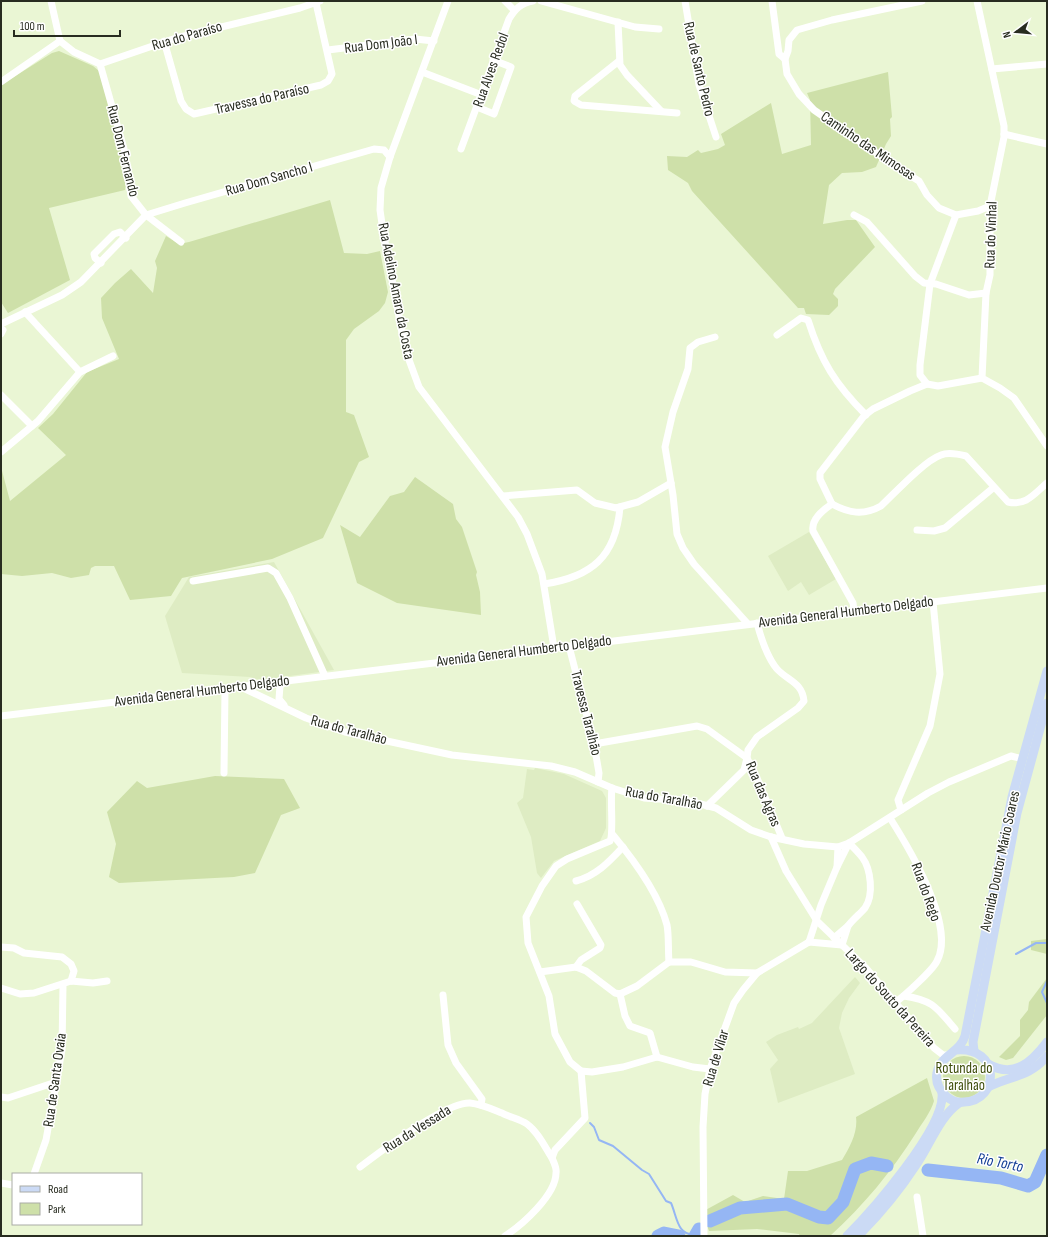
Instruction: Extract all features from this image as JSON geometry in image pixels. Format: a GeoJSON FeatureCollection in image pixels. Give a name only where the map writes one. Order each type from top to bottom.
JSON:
{"type":"FeatureCollection","features":[{"type":"Feature","properties":{"kind":"main road","name":"Avenida Doutor Mário Soares"},"geometry":{"type":"LineString","coordinates":[[956,1050],[960,1047],[965,1036],[1005,831],[1047,671]]}},
{"type":"Feature","properties":{"kind":"main road","name":"Avenida Doutor Mário Soares"},"geometry":{"type":"LineString","coordinates":[[974,1051],[973,1042],[1017,813],[1044,726],[1047,703]]}},
{"type":"Feature","properties":{"kind":"main road"},"geometry":{"type":"LineString","coordinates":[[988,1064],[1006,1070],[1018,1067],[1033,1058],[1047,1042]]}},
{"type":"Feature","properties":{"kind":"main road"},"geometry":{"type":"LineString","coordinates":[[966,1049],[974,1051],[982,1056],[988,1064],[990,1073],[988,1087],[985,1093],[976,1100],[959,1103],[950,1100],[942,1093],[938,1086],[937,1074],[940,1063],[947,1055],[956,1050],[966,1049]]}},
{"type":"Feature","properties":{"kind":"main road"},"geometry":{"type":"LineString","coordinates":[[988,1087],[997,1082],[1028,1073],[1047,1056]]}},
{"type":"Feature","properties":{"kind":"main road"},"geometry":{"type":"LineString","coordinates":[[847,1236],[881,1200],[902,1173],[939,1113],[943,1099],[942,1093]]}},
{"type":"Feature","properties":{"kind":"main road"},"geometry":{"type":"LineString","coordinates":[[858,1236],[896,1194],[917,1164],[948,1112],[959,1103]]}},
{"type":"Feature","properties":{"kind":"street"},"geometry":{"type":"LineString","coordinates":[[51,1],[60,42],[74,52],[100,64]]}},
{"type":"Feature","properties":{"kind":"street","name":"Rua Adelino Amaro da Costa"},"geometry":{"type":"LineString","coordinates":[[448,1],[390,157],[381,188],[380,210],[397,310],[408,360],[419,387],[503,496],[518,517],[527,534],[538,561],[544,584],[554,648]]}},
{"type":"Feature","properties":{"kind":"street"},"geometry":{"type":"LineString","coordinates":[[505,1],[514,10],[520,5],[533,1]]}},
{"type":"Feature","properties":{"kind":"street"},"geometry":{"type":"LineString","coordinates":[[541,1],[635,27],[659,29]]}},
{"type":"Feature","properties":{"kind":"street","name":"Rua de Santo Pedro"},"geometry":{"type":"LineString","coordinates":[[685,1],[699,85],[716,136]]}},
{"type":"Feature","properties":{"kind":"street"},"geometry":{"type":"LineString","coordinates":[[772,1],[779,54],[785,59],[788,51],[788,40],[797,30],[832,20],[922,1]]}},
{"type":"Feature","properties":{"kind":"street","name":"Rua do Vinhal"},"geometry":{"type":"LineString","coordinates":[[978,1],[1004,126],[1004,134],[990,206],[990,275],[986,293],[982,378]]}},
{"type":"Feature","properties":{"kind":"street","name":"Rua do Paraíso"},"geometry":{"type":"LineString","coordinates":[[100,64],[206,29],[318,2]]}},
{"type":"Feature","properties":{"kind":"street","name":"Travessa do Paraíso"},"geometry":{"type":"LineString","coordinates":[[164,42],[181,101],[186,109],[194,114],[321,85],[328,81],[332,74],[318,2]]}},
{"type":"Feature","properties":{"kind":"street","name":"Rua Alves Redol"},"geometry":{"type":"LineString","coordinates":[[461,150],[493,60],[514,10]]}},
{"type":"Feature","properties":{"kind":"street"},"geometry":{"type":"LineString","coordinates":[[618,22],[619,61],[627,75],[661,111]]}},
{"type":"Feature","properties":{"kind":"street","name":"Rua Dom João I"},"geometry":{"type":"LineString","coordinates":[[328,50],[415,39],[434,41]]}},
{"type":"Feature","properties":{"kind":"street"},"geometry":{"type":"LineString","coordinates":[[1,82],[60,42]]}},
{"type":"Feature","properties":{"kind":"street","name":"Caminho das Mimosas"},"geometry":{"type":"LineString","coordinates":[[785,59],[787,74],[799,94],[814,110],[919,181],[927,195],[939,208],[956,214],[978,211],[990,206]]}},
{"type":"Feature","properties":{"kind":"street"},"geometry":{"type":"LineString","coordinates":[[477,107],[494,114],[511,67],[493,60]]}},
{"type":"Feature","properties":{"kind":"street"},"geometry":{"type":"LineString","coordinates":[[619,61],[575,96],[574,101],[581,105],[661,111],[677,114]]}},
{"type":"Feature","properties":{"kind":"street","name":"Rua Dom Fernando"},"geometry":{"type":"LineString","coordinates":[[100,64],[124,149],[131,196],[146,215],[181,242]]}},
{"type":"Feature","properties":{"kind":"street"},"geometry":{"type":"LineString","coordinates":[[992,69],[1047,64]]}},
{"type":"Feature","properties":{"kind":"street"},"geometry":{"type":"LineString","coordinates":[[422,72],[482,94]]}},
{"type":"Feature","properties":{"kind":"street"},"geometry":{"type":"LineString","coordinates":[[1004,134],[1047,144]]}},
{"type":"Feature","properties":{"kind":"street","name":"Rua Dom Sancho I"},"geometry":{"type":"LineString","coordinates":[[146,215],[192,200],[374,149],[384,150],[390,157]]}},
{"type":"Feature","properties":{"kind":"street"},"geometry":{"type":"LineString","coordinates":[[927,384],[920,375],[920,365],[930,284],[956,214]]}},
{"type":"Feature","properties":{"kind":"street"},"geometry":{"type":"LineString","coordinates":[[1,324],[62,295],[82,282],[126,238],[146,215]]}},
{"type":"Feature","properties":{"kind":"street"},"geometry":{"type":"LineString","coordinates":[[854,215],[867,222],[915,276],[924,283],[936,284],[970,294],[986,293]]}},
{"type":"Feature","properties":{"kind":"street"},"geometry":{"type":"LineString","coordinates":[[101,263],[95,258],[94,254],[114,234],[120,232],[126,238]]}},
{"type":"Feature","properties":{"kind":"street"},"geometry":{"type":"LineString","coordinates":[[25,312],[80,372]]}},
{"type":"Feature","properties":{"kind":"street"},"geometry":{"type":"LineString","coordinates":[[777,335],[801,318],[808,320],[817,348],[831,375],[866,415]]}},
{"type":"Feature","properties":{"kind":"street"},"geometry":{"type":"LineString","coordinates":[[1,329],[3,330],[1,334]]}},
{"type":"Feature","properties":{"kind":"street"},"geometry":{"type":"LineString","coordinates":[[715,337],[698,342],[690,348],[688,369],[673,412],[664,447],[678,534],[682,548],[694,564],[748,624]]}},
{"type":"Feature","properties":{"kind":"street"},"geometry":{"type":"LineString","coordinates":[[1,452],[38,421],[80,372],[113,356]]}},
{"type":"Feature","properties":{"kind":"street"},"geometry":{"type":"LineString","coordinates":[[1047,446],[1014,398],[982,378],[938,386],[927,384],[873,409],[866,415],[820,473],[820,479],[832,504],[843,510],[856,513],[874,510],[881,506],[930,461],[941,454],[956,453],[966,456],[993,488],[1008,502],[1016,504],[1025,502],[1047,483]]}},
{"type":"Feature","properties":{"kind":"street"},"geometry":{"type":"LineString","coordinates":[[1,395],[32,426]]}},
{"type":"Feature","properties":{"kind":"street"},"geometry":{"type":"LineString","coordinates":[[503,496],[576,490],[595,503],[616,508],[638,502],[671,483]]}},
{"type":"Feature","properties":{"kind":"street"},"geometry":{"type":"LineString","coordinates":[[917,530],[934,531],[945,528],[993,488]]}},
{"type":"Feature","properties":{"kind":"street"},"geometry":{"type":"LineString","coordinates":[[832,504],[814,521],[812,526],[813,531],[853,603],[854,611]]}},
{"type":"Feature","properties":{"kind":"street"},"geometry":{"type":"LineString","coordinates":[[544,584],[575,577],[592,568],[611,544],[618,523],[620,507]]}},
{"type":"Feature","properties":{"kind":"street"},"geometry":{"type":"LineString","coordinates":[[193,581],[268,568],[276,573],[290,598],[325,676]]}},
{"type":"Feature","properties":{"kind":"street","name":"Avenida General Humberto Delgado"},"geometry":{"type":"LineString","coordinates":[[1,716],[1047,588]]}},
{"type":"Feature","properties":{"kind":"street"},"geometry":{"type":"LineString","coordinates":[[901,810],[898,800],[930,726],[940,674],[933,602]]}},
{"type":"Feature","properties":{"kind":"street","name":"Rua das Agras"},"geometry":{"type":"LineString","coordinates":[[757,623],[766,650],[777,668],[796,683],[803,692],[804,701],[798,708],[757,737],[748,750],[747,758],[782,838]]}},
{"type":"Feature","properties":{"kind":"street","name":"Travessa Taralhão"},"geometry":{"type":"LineString","coordinates":[[569,646],[594,744],[599,773],[598,782]]}},
{"type":"Feature","properties":{"kind":"street"},"geometry":{"type":"LineString","coordinates":[[286,681],[280,686],[279,699],[287,708]]}},
{"type":"Feature","properties":{"kind":"street","name":"Rua do Taralhão"},"geometry":{"type":"LineString","coordinates":[[241,687],[306,718],[345,732],[452,755],[551,766],[575,772],[612,788],[644,798],[688,801],[716,808],[751,830],[770,837],[782,838],[804,844],[838,847],[849,843],[949,782],[1011,756],[1023,759]]}},
{"type":"Feature","properties":{"kind":"street"},"geometry":{"type":"LineString","coordinates":[[224,773],[225,689]]}},
{"type":"Feature","properties":{"kind":"street"},"geometry":{"type":"LineString","coordinates":[[594,744],[697,726],[707,729],[747,758],[744,770],[707,806]]}},
{"type":"Feature","properties":{"kind":"street"},"geometry":{"type":"LineString","coordinates":[[612,788],[610,798],[613,835],[635,862],[662,910],[668,927],[669,962]]}},
{"type":"Feature","properties":{"kind":"street","name":"Rua do Rego"},"geometry":{"type":"LineString","coordinates":[[890,818],[923,876],[940,931],[940,950],[937,962],[904,996],[896,1002]]}},
{"type":"Feature","properties":{"kind":"street"},"geometry":{"type":"LineString","coordinates":[[613,835],[606,844],[556,866],[542,886],[526,917],[528,943],[549,996],[555,1034],[570,1062],[581,1071],[592,1072],[623,1067],[657,1057],[692,1067],[710,1069]]}},
{"type":"Feature","properties":{"kind":"street","name":"Largo do Souto da Pereira"},"geometry":{"type":"LineString","coordinates":[[770,837],[786,871],[817,921],[866,968],[937,1051],[943,1055],[947,1055]]}},
{"type":"Feature","properties":{"kind":"street"},"geometry":{"type":"LineString","coordinates":[[809,942],[821,905],[849,843],[863,858],[869,873],[871,896],[865,908],[834,938]]}},
{"type":"Feature","properties":{"kind":"street"},"geometry":{"type":"LineString","coordinates":[[576,881],[585,879],[607,865],[623,847]]}},
{"type":"Feature","properties":{"kind":"street"},"geometry":{"type":"LineString","coordinates":[[837,867],[838,847]]}},
{"type":"Feature","properties":{"kind":"street"},"geometry":{"type":"LineString","coordinates":[[576,967],[581,960],[600,948],[601,945],[577,904]]}},
{"type":"Feature","properties":{"kind":"street"},"geometry":{"type":"LineString","coordinates":[[842,945],[848,926]]}},
{"type":"Feature","properties":{"kind":"street","name":"Largo do Souto da Pereira"},"geometry":{"type":"LineString","coordinates":[[809,942],[842,945]]}},
{"type":"Feature","properties":{"kind":"street","name":"Rua de Vilar"},"geometry":{"type":"LineString","coordinates":[[704,1236],[703,1126],[705,1094],[710,1069],[734,1003],[743,990],[757,973],[809,942]]}},
{"type":"Feature","properties":{"kind":"street"},"geometry":{"type":"LineString","coordinates":[[1,947],[14,948],[24,953],[62,957],[71,964],[74,972],[71,981]]}},
{"type":"Feature","properties":{"kind":"street"},"geometry":{"type":"LineString","coordinates":[[540,972],[576,967],[586,971],[615,993],[620,994],[637,986],[669,962],[691,962],[725,972],[757,973]]}},
{"type":"Feature","properties":{"kind":"street"},"geometry":{"type":"LineString","coordinates":[[1,988],[20,994],[34,993],[71,981],[93,983],[107,981]]}},
{"type":"Feature","properties":{"kind":"street","name":"Rua de Santa Ovaia"},"geometry":{"type":"LineString","coordinates":[[34,1173],[46,1140],[62,1050],[63,984]]}},
{"type":"Feature","properties":{"kind":"street"},"geometry":{"type":"LineString","coordinates":[[620,994],[625,1016],[630,1026],[650,1033],[657,1057]]}},
{"type":"Feature","properties":{"kind":"street"},"geometry":{"type":"LineString","coordinates":[[444,995],[448,1046],[456,1063],[482,1099],[481,1105]]}},
{"type":"Feature","properties":{"kind":"street"},"geometry":{"type":"LineString","coordinates":[[904,996],[921,999],[931,1003],[955,1029]]}},
{"type":"Feature","properties":{"kind":"street","name":"Largo do Souto da Pereira"},"geometry":{"type":"LineString","coordinates":[[937,1051],[940,1063]]}},
{"type":"Feature","properties":{"kind":"street"},"geometry":{"type":"LineString","coordinates":[[505,1236],[518,1228],[550,1191],[556,1173],[552,1158],[555,1150],[584,1118],[581,1071]]}},
{"type":"Feature","properties":{"kind":"street"},"geometry":{"type":"LineString","coordinates":[[1,1097],[8,1098],[56,1082]]}},
{"type":"Feature","properties":{"kind":"street","name":"Rua da Vessada"},"geometry":{"type":"LineString","coordinates":[[360,1167],[387,1146],[443,1111],[462,1104],[481,1105],[527,1124],[536,1134],[552,1158]]}},
{"type":"Feature","properties":{"kind":"street"},"geometry":{"type":"LineString","coordinates":[[1,1184],[12,1185]]}},
{"type":"Feature","properties":{"kind":"street"},"geometry":{"type":"LineString","coordinates":[[917,1197],[923,1236]]}},
{"type":"Feature","properties":{"kind":"shaded area"},"geometry":{"type":"Polygon","coordinates":[[[809,532],[836,579],[809,595],[801,582],[788,591],[768,556],[809,532]]]}},
{"type":"Feature","properties":{"kind":"shaded area"},"geometry":{"type":"Polygon","coordinates":[[[274,562],[334,670],[260,680],[250,677],[182,673],[165,616],[189,577],[274,562]]]}},
{"type":"Feature","properties":{"kind":"shaded area"},"geometry":{"type":"Polygon","coordinates":[[[535,768],[564,774],[602,791],[606,798],[606,828],[600,841],[554,861],[541,878],[537,873],[531,837],[517,803],[523,798],[527,769],[534,770],[535,768]]]}},
{"type":"Feature","properties":{"kind":"shaded area"},"geometry":{"type":"Polygon","coordinates":[[[855,977],[860,983],[849,998],[842,1013],[839,1028],[855,1074],[778,1103],[770,1069],[778,1060],[766,1042],[777,1035],[798,1027],[799,1029],[812,1023],[855,977]]]}},
{"type":"Feature","properties":{"kind":"green space"},"geometry":{"type":"Polygon","coordinates":[[[59,51],[93,66],[99,71],[127,170],[125,190],[49,208],[70,280],[8,313],[1,302],[1,85],[52,53],[59,51]]]}},
{"type":"Feature","properties":{"kind":"green space"},"geometry":{"type":"Polygon","coordinates":[[[888,72],[892,117],[890,119],[891,136],[876,167],[862,172],[842,173],[829,185],[823,224],[856,220],[875,247],[835,289],[833,294],[838,299],[838,306],[829,315],[806,314],[804,308],[798,308],[692,191],[688,183],[668,170],[667,156],[687,157],[698,150],[701,153],[718,149],[725,145],[721,134],[771,103],[782,154],[811,145],[810,100],[807,93],[888,72]]]}},
{"type":"Feature","properties":{"kind":"green space"},"geometry":{"type":"Polygon","coordinates":[[[330,200],[344,253],[367,254],[380,251],[388,292],[385,303],[379,311],[354,329],[346,340],[346,412],[354,415],[369,457],[359,462],[323,538],[272,559],[182,578],[171,596],[130,600],[114,566],[95,566],[91,568],[89,575],[71,578],[52,573],[22,576],[1,574],[1,467],[10,501],[66,455],[38,428],[53,414],[87,372],[119,359],[102,318],[101,298],[131,269],[153,293],[157,268],[155,261],[166,236],[179,244],[189,242],[330,200]]]}},
{"type":"Feature","properties":{"kind":"green space"},"geometry":{"type":"Polygon","coordinates":[[[415,477],[453,504],[456,519],[462,527],[477,572],[476,575],[480,592],[481,615],[397,603],[357,583],[340,525],[360,537],[390,496],[404,492],[415,477]]]}},
{"type":"Feature","properties":{"kind":"green space"},"geometry":{"type":"Polygon","coordinates":[[[215,776],[284,779],[300,808],[281,815],[255,873],[234,877],[119,883],[109,877],[116,844],[107,812],[137,781],[147,788],[215,776]]]}},
{"type":"Feature","properties":{"kind":"green space"},"geometry":{"type":"Polygon","coordinates":[[[1047,939],[1047,954],[1031,950],[1031,941],[1047,939]]]}},
{"type":"Feature","properties":{"kind":"green space"},"geometry":{"type":"Polygon","coordinates":[[[1047,978],[1047,1015],[1013,1058],[1006,1060],[999,1057],[1020,1036],[1020,1020],[1028,1010],[1029,1002],[1047,978]]]}},
{"type":"Feature","properties":{"kind":"green space","name":"Rotunda do Taralhão"},"geometry":{"type":"Polygon","coordinates":[[[960,1056],[968,1056],[976,1059],[982,1065],[985,1077],[982,1089],[976,1095],[968,1098],[960,1098],[952,1095],[946,1089],[943,1081],[943,1073],[946,1065],[952,1059],[960,1056]]]}},
{"type":"Feature","properties":{"kind":"green space"},"geometry":{"type":"Polygon","coordinates":[[[927,1078],[934,1101],[931,1109],[907,1147],[877,1187],[830,1236],[800,1236],[799,1234],[757,1229],[709,1231],[702,1212],[733,1195],[745,1202],[763,1196],[784,1199],[788,1171],[807,1171],[842,1160],[855,1134],[856,1117],[927,1078]]]}},
{"type":"Feature","properties":{"kind":"waterway"},"geometry":{"type":"LineString","coordinates":[[1016,954],[1036,943],[1047,943]]}},
{"type":"Feature","properties":{"kind":"waterway"},"geometry":{"type":"LineString","coordinates":[[1047,981],[1042,992],[1047,1003]]}},
{"type":"Feature","properties":{"kind":"waterway"},"geometry":{"type":"LineString","coordinates":[[590,1123],[594,1127],[599,1140],[613,1146],[649,1174],[666,1201],[671,1203],[681,1229],[690,1234],[696,1234]]}},
{"type":"Feature","properties":{"kind":"waterway","name":"Rio Torto"},"geometry":{"type":"LineString","coordinates":[[928,1170],[1001,1178],[1028,1186],[1035,1182],[1047,1155]]}},
{"type":"Feature","properties":{"kind":"waterway","name":"Rio Torto"},"geometry":{"type":"LineString","coordinates":[[710,1221],[740,1208],[787,1204],[819,1217],[828,1218],[843,1202],[855,1169],[871,1163],[887,1166]]}},
{"type":"Feature","properties":{"kind":"waterway","name":"Rio Torto"},"geometry":{"type":"LineString","coordinates":[[695,1236],[699,1229]]}},
{"type":"Feature","properties":{"kind":"waterway","name":"Rio Torto"},"geometry":{"type":"LineString","coordinates":[[658,1236],[664,1233],[679,1236]]}}]}
